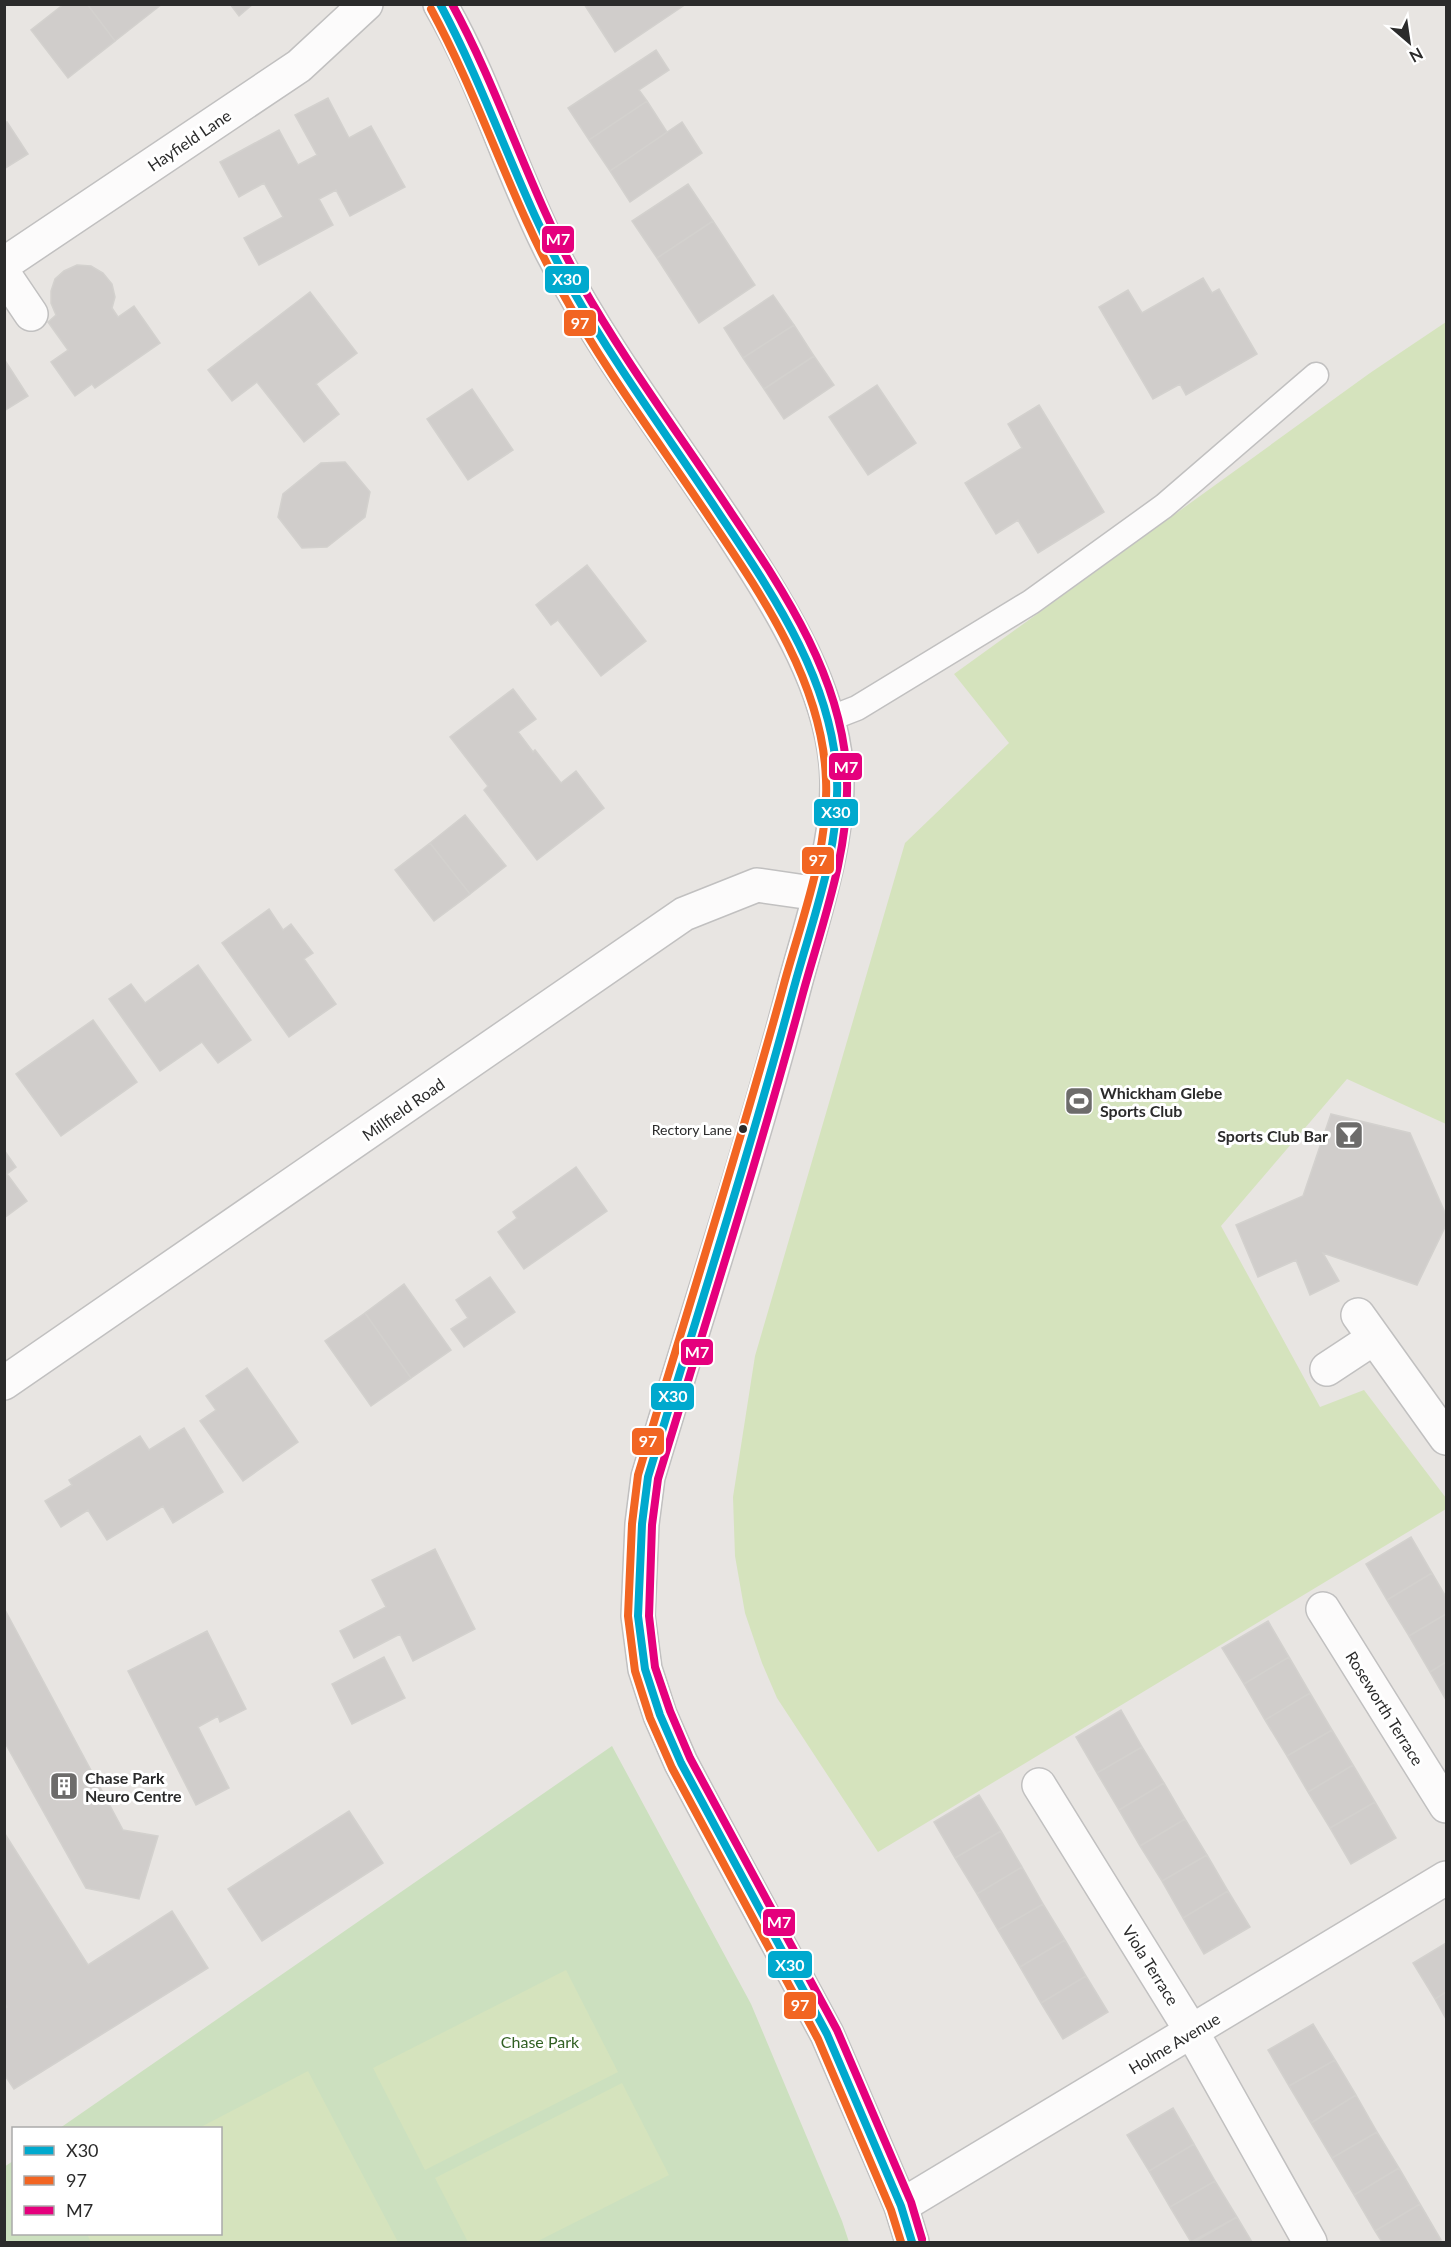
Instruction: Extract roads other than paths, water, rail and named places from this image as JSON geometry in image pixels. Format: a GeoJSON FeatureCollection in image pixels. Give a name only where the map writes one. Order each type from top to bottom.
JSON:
{"type":"FeatureCollection","features":[{"type":"Feature","properties":{"kind":"street","name":"Hayfield Lane"},"geometry":{"type":"LineString","coordinates":[[4,264],[299,66],[366,4]]}},
{"type":"Feature","properties":{"kind":"street"},"geometry":{"type":"LineString","coordinates":[[440,4],[469,62],[552,254],[596,329],[782,612],[804,656],[820,696],[826,720],[837,778],[834,822],[819,894],[775,1060],[648,1478],[642,1524],[638,1616],[645,1669],[660,1715],[681,1763],[827,2034],[901,2206],[912,2242]]}},
{"type":"Feature","properties":{"kind":"street"},"geometry":{"type":"LineString","coordinates":[[4,274],[32,314]]}},
{"type":"Feature","properties":{"kind":"street","name":"Millfield Road"},"geometry":{"type":"LineString","coordinates":[[4,1383],[684,914],[757,885],[819,894]]}},
{"type":"Feature","properties":{"kind":"street"},"geometry":{"type":"LineString","coordinates":[[1327,1369],[1366,1327],[1446,1438]]}},
{"type":"Feature","properties":{"kind":"street","name":"Roseworth Terrace"},"geometry":{"type":"LineString","coordinates":[[1323,1609],[1446,1806]]}},
{"type":"Feature","properties":{"kind":"street","name":"Viola Terrace"},"geometry":{"type":"LineString","coordinates":[[1039,1785],[1192,2032],[1310,2242]]}},
{"type":"Feature","properties":{"kind":"street","name":"Holme Avenue"},"geometry":{"type":"LineString","coordinates":[[901,2206],[1446,1878]]}},
{"type":"Feature","properties":{"kind":"lane"},"geometry":{"type":"LineString","coordinates":[[826,720],[857,708],[1031,602],[1164,506],[1316,375]]}},
{"type":"Feature","properties":{"kind":"place","name":"Whickham Glebe Sports Club"},"geometry":{"type":"Point","coordinates":[1079,1101]}},
{"type":"Feature","properties":{"kind":"place","name":"Rectory Lane"},"geometry":{"type":"Point","coordinates":[743,1129]}},
{"type":"Feature","properties":{"kind":"place","name":"Sports Club Bar"},"geometry":{"type":"Point","coordinates":[1349,1135]}},
{"type":"Feature","properties":{"kind":"place","name":"Chase Park Neuro Centre"},"geometry":{"type":"Point","coordinates":[64,1786]}},
{"type":"Feature","properties":{"kind":"park label","name":"Chase Park"},"geometry":{"type":"Point","coordinates":[540,2041]}}]}
